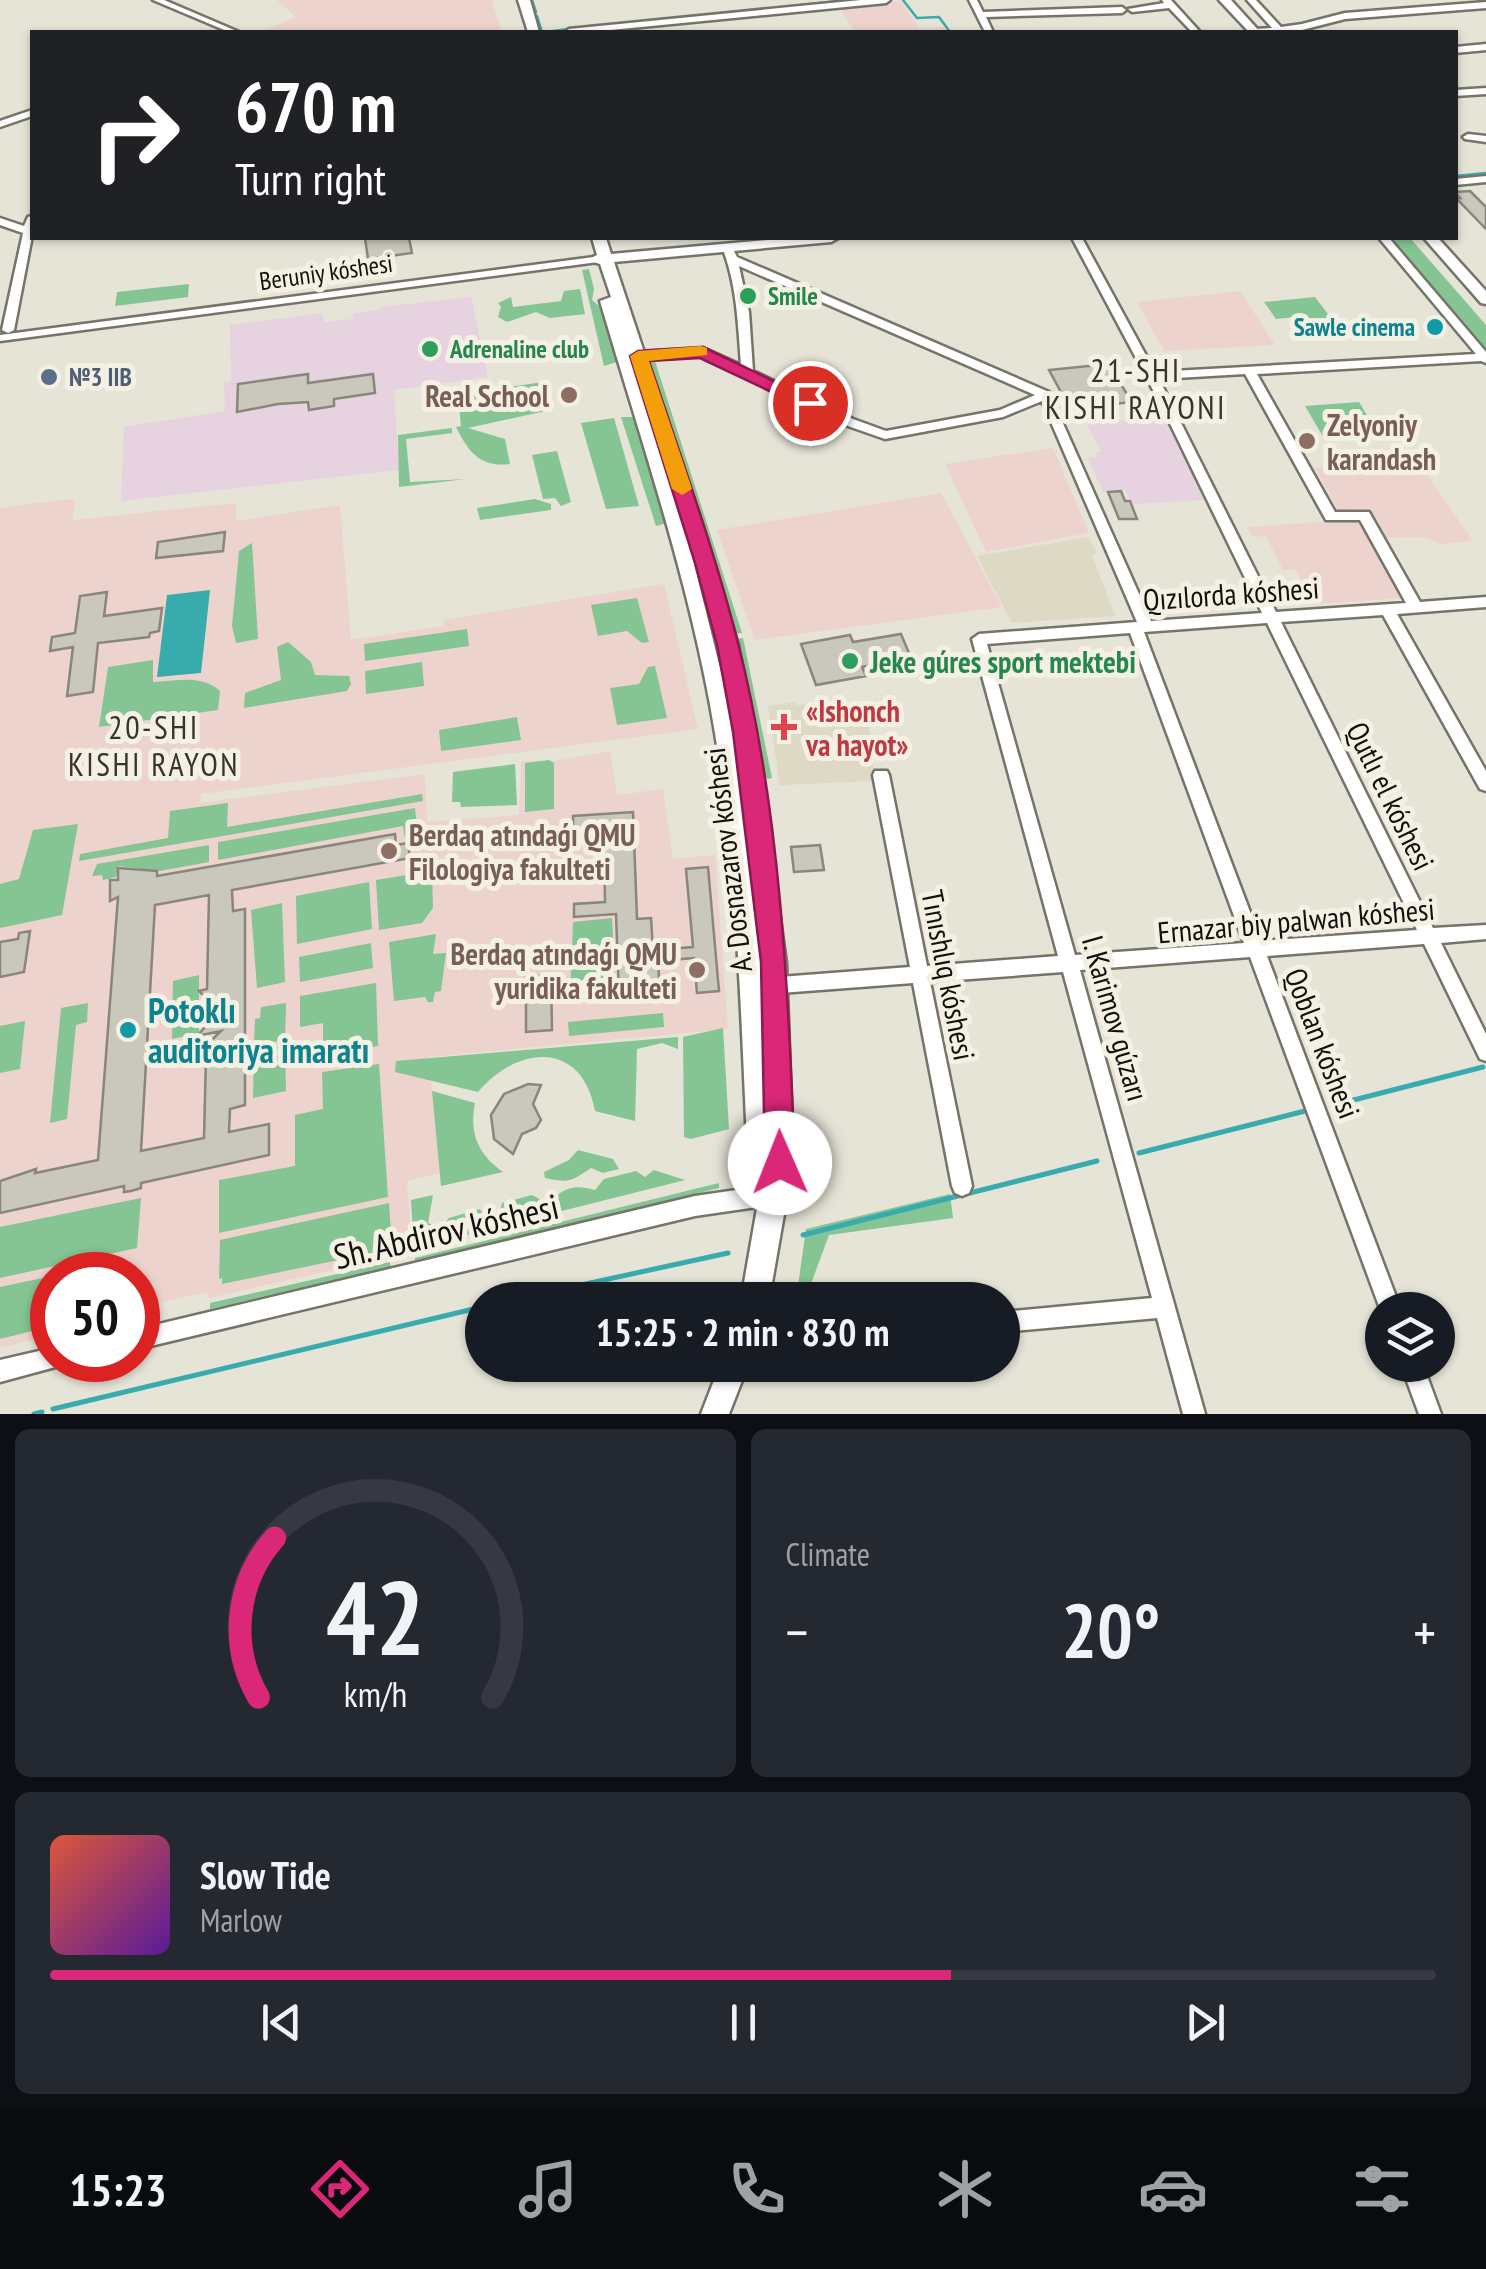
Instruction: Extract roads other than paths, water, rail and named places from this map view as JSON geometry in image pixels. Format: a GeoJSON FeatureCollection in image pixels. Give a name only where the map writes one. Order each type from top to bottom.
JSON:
{"type":"FeatureCollection","features":[{"type":"Feature","properties":{"kind":"main road"},"geometry":{"type":"LineString","coordinates":[[511,0],[519,30]]}},
{"type":"Feature","properties":{"kind":"main road"},"geometry":{"type":"LineString","coordinates":[[524,0],[533,30]]}},
{"type":"Feature","properties":{"kind":"main road"},"geometry":{"type":"LineString","coordinates":[[1212,0],[1240,30]]}},
{"type":"Feature","properties":{"kind":"main road"},"geometry":{"type":"LineString","coordinates":[[1225,0],[1253,30]]}},
{"type":"Feature","properties":{"kind":"main road","name":"Beruniy kóshesi"},"geometry":{"type":"LineString","coordinates":[[602,252],[723,240]]}},
{"type":"Feature","properties":{"kind":"main road","name":"Beruniy kóshesi"},"geometry":{"type":"LineString","coordinates":[[602,252],[729,253],[817,240]]}},
{"type":"Feature","properties":{"kind":"main road"},"geometry":{"type":"LineString","coordinates":[[1433,240],[1486,300]]}},
{"type":"Feature","properties":{"kind":"main road"},"geometry":{"type":"LineString","coordinates":[[1447,240],[1486,283]]}},
{"type":"Feature","properties":{"kind":"main road","name":"A. Dosnazarov kóshesi"},"geometry":{"type":"LineString","coordinates":[[602,252],[728,645],[758,815],[776,986],[780,1163],[757,1282]]}},
{"type":"Feature","properties":{"kind":"main road","name":"A. Dosnazarov kóshesi"},"geometry":{"type":"LineString","coordinates":[[602,252],[687,562],[725,734],[751,988],[761,1164],[771,1195]]}},
{"type":"Feature","properties":{"kind":"main road"},"geometry":{"type":"LineString","coordinates":[[715,1414],[727,1382]]}},
{"type":"Feature","properties":{"kind":"street"},"geometry":{"type":"LineString","coordinates":[[157,0],[229,30]]}},
{"type":"Feature","properties":{"kind":"street"},"geometry":{"type":"LineString","coordinates":[[588,30],[886,0]]}},
{"type":"Feature","properties":{"kind":"street"},"geometry":{"type":"LineString","coordinates":[[974,0],[988,30]]}},
{"type":"Feature","properties":{"kind":"street"},"geometry":{"type":"LineString","coordinates":[[1251,0],[1279,30],[1330,18],[1486,6]]}},
{"type":"Feature","properties":{"kind":"street"},"geometry":{"type":"LineString","coordinates":[[981,16],[1127,10],[1168,3],[1194,30]]}},
{"type":"Feature","properties":{"kind":"street"},"geometry":{"type":"LineString","coordinates":[[1458,50],[1486,48]]}},
{"type":"Feature","properties":{"kind":"street"},"geometry":{"type":"LineString","coordinates":[[1458,94],[1486,91]]}},
{"type":"Feature","properties":{"kind":"street"},"geometry":{"type":"LineString","coordinates":[[0,124],[30,114]]}},
{"type":"Feature","properties":{"kind":"street"},"geometry":{"type":"LineString","coordinates":[[1468,136],[1486,139]]}},
{"type":"Feature","properties":{"kind":"street"},"geometry":{"type":"LineString","coordinates":[[1458,182],[1486,179]]}},
{"type":"Feature","properties":{"kind":"street"},"geometry":{"type":"LineString","coordinates":[[0,221],[25,230]]}},
{"type":"Feature","properties":{"kind":"street"},"geometry":{"type":"LineString","coordinates":[[3,333],[21,278],[25,230],[30,221]]}},
{"type":"Feature","properties":{"kind":"street","name":"Qutlı el kóshesi"},"geometry":{"type":"LineString","coordinates":[[1078,240],[1152,376],[1486,1053]]}},
{"type":"Feature","properties":{"kind":"street"},"geometry":{"type":"LineString","coordinates":[[1386,240],[1485,358]]}},
{"type":"Feature","properties":{"kind":"street","name":"Beruniy kóshesi"},"geometry":{"type":"LineString","coordinates":[[3,333],[568,260],[602,252]]}},
{"type":"Feature","properties":{"kind":"street"},"geometry":{"type":"LineString","coordinates":[[729,253],[743,312],[748,373]]}},
{"type":"Feature","properties":{"kind":"street"},"geometry":{"type":"LineString","coordinates":[[729,253],[1045,395]]}},
{"type":"Feature","properties":{"kind":"street"},"geometry":{"type":"LineString","coordinates":[[638,356],[703,352],[885,436],[1003,413],[1045,395]]}},
{"type":"Feature","properties":{"kind":"street"},"geometry":{"type":"LineString","coordinates":[[1152,376],[1485,358]]}},
{"type":"Feature","properties":{"kind":"street"},"geometry":{"type":"LineString","coordinates":[[1249,370],[1331,517],[1364,516],[1416,608]]}},
{"type":"Feature","properties":{"kind":"street","name":"Qoblan kóshesi"},"geometry":{"type":"LineString","coordinates":[[1045,395],[1140,628],[1384,1292]]}},
{"type":"Feature","properties":{"kind":"street","name":"Qızılorda kóshesi"},"geometry":{"type":"LineString","coordinates":[[979,639],[1486,602]]}},
{"type":"Feature","properties":{"kind":"street"},"geometry":{"type":"LineString","coordinates":[[1388,610],[1486,786]]}},
{"type":"Feature","properties":{"kind":"street","name":"I. Karimov gúzarı"},"geometry":{"type":"LineString","coordinates":[[979,639],[1194,1414]]}},
{"type":"Feature","properties":{"kind":"street","name":"Tınıshlıq kóshesi"},"geometry":{"type":"LineString","coordinates":[[881,775],[962,1186]]}},
{"type":"Feature","properties":{"kind":"street","name":"Ernazar biy palwan kóshesi"},"geometry":{"type":"LineString","coordinates":[[751,988],[1486,932]]}},
{"type":"Feature","properties":{"kind":"street","name":"Sh. Abdirov kóshesi"},"geometry":{"type":"LineString","coordinates":[[160,1334],[694,1206],[771,1195]]}},
{"type":"Feature","properties":{"kind":"street"},"geometry":{"type":"LineString","coordinates":[[1020,1320],[1165,1307]]}},
{"type":"Feature","properties":{"kind":"street"},"geometry":{"type":"LineString","coordinates":[[0,1371],[30,1364]]}},
{"type":"Feature","properties":{"kind":"street"},"geometry":{"type":"LineString","coordinates":[[1418,1382],[1430,1414]]}},
{"type":"Feature","properties":{"kind":"water"},"geometry":{"type":"Polygon","coordinates":[[[210,590],[201,673],[157,677],[167,595],[210,590]]]}},
{"type":"Feature","properties":{"kind":"waterway"},"geometry":{"type":"LineString","coordinates":[[532,0],[536,12]]}},
{"type":"Feature","properties":{"kind":"waterway"},"geometry":{"type":"LineString","coordinates":[[903,0],[917,18],[939,17],[949,30]]}},
{"type":"Feature","properties":{"kind":"waterway"},"geometry":{"type":"LineString","coordinates":[[723,13],[839,1]]}},
{"type":"Feature","properties":{"kind":"waterway"},"geometry":{"type":"LineString","coordinates":[[630,23],[714,14]]}},
{"type":"Feature","properties":{"kind":"waterway"},"geometry":{"type":"LineString","coordinates":[[537,16],[541,30]]}},
{"type":"Feature","properties":{"kind":"waterway"},"geometry":{"type":"LineString","coordinates":[[604,26],[619,24]]}},
{"type":"Feature","properties":{"kind":"waterway"},"geometry":{"type":"LineString","coordinates":[[561,30],[569,29]]}},
{"type":"Feature","properties":{"kind":"waterway"},"geometry":{"type":"LineString","coordinates":[[1458,176],[1486,173]]}},
{"type":"Feature","properties":{"kind":"waterway"},"geometry":{"type":"LineString","coordinates":[[1334,1105],[1483,1067]]}},
{"type":"Feature","properties":{"kind":"waterway"},"geometry":{"type":"LineString","coordinates":[[1139,1153],[1305,1111]]}},
{"type":"Feature","properties":{"kind":"waterway"},"geometry":{"type":"LineString","coordinates":[[803,1235],[1097,1161]]}},
{"type":"Feature","properties":{"kind":"waterway"},"geometry":{"type":"LineString","coordinates":[[595,1282],[728,1253]]}},
{"type":"Feature","properties":{"kind":"waterway"},"geometry":{"type":"LineString","coordinates":[[53,1409],[465,1311]]}},
{"type":"Feature","properties":{"kind":"waterway"},"geometry":{"type":"LineString","coordinates":[[34,1414],[42,1412]]}},
{"type":"Feature","properties":{"kind":"place","name":"Smile"},"geometry":{"type":"Point","coordinates":[748,296]}},
{"type":"Feature","properties":{"kind":"place","name":"Sawle cinema"},"geometry":{"type":"Point","coordinates":[1435,327]}},
{"type":"Feature","properties":{"kind":"place","name":"Adrenaline club"},"geometry":{"type":"Point","coordinates":[430,349]}},
{"type":"Feature","properties":{"kind":"place","name":"№3 IIB"},"geometry":{"type":"Point","coordinates":[49,377]}},
{"type":"Feature","properties":{"kind":"place","name":"Real School"},"geometry":{"type":"Point","coordinates":[569,395]}},
{"type":"Feature","properties":{"kind":"place","name":"Zelyoniy karandash"},"geometry":{"type":"Point","coordinates":[1307,441]}},
{"type":"Feature","properties":{"kind":"place","name":"Jeke gúres sport mektebi"},"geometry":{"type":"Point","coordinates":[850,661]}},
{"type":"Feature","properties":{"kind":"place","name":"«Ishonch va hayot»"},"geometry":{"type":"Point","coordinates":[784,727]}},
{"type":"Feature","properties":{"kind":"place","name":"Berdaq atındaǵı QMU Filologiya fakulteti"},"geometry":{"type":"Point","coordinates":[389,851]}},
{"type":"Feature","properties":{"kind":"place","name":"Berdaq atındaǵı QMU yuridika fakulteti"},"geometry":{"type":"Point","coordinates":[697,970]}},
{"type":"Feature","properties":{"kind":"place","name":"Potoklı auditoriya imaratı"},"geometry":{"type":"Point","coordinates":[128,1030]}},
{"type":"Feature","properties":{"kind":"district","name":"21-SHI KISHI RAYONI"},"geometry":{"type":"Point","coordinates":[1136,388]}},
{"type":"Feature","properties":{"kind":"district","name":"20-SHI KISHI RAYON"},"geometry":{"type":"Point","coordinates":[154,746]}}]}
